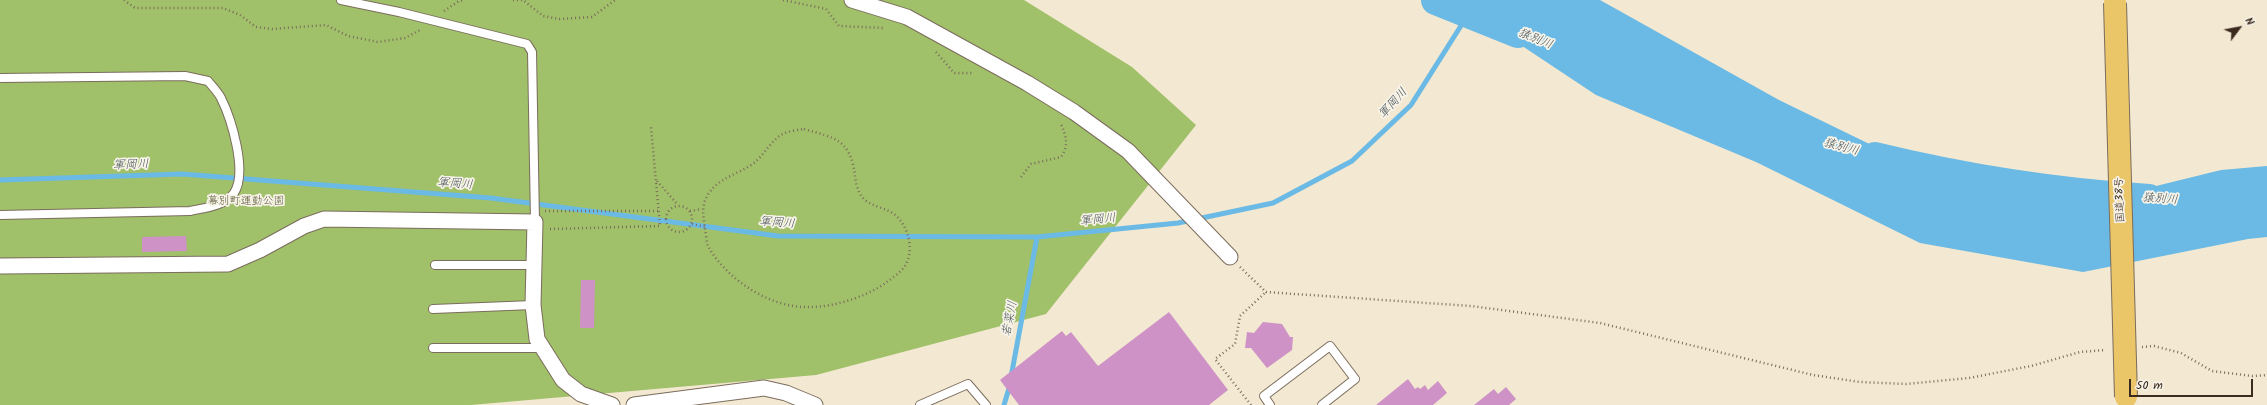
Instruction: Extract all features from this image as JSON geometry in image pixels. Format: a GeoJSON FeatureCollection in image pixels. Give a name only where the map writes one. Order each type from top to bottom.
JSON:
{"type":"FeatureCollection","features":[{"type":"Feature","properties":{"kind":"highway","name":"国道38号"},"geometry":{"type":"LineString","coordinates":[[2116,3],[2126,397]]}},
{"type":"Feature","properties":{"kind":"street"},"geometry":{"type":"LineString","coordinates":[[852,0],[907,17],[1027,83],[1074,112],[1128,152],[1230,257]]}},
{"type":"Feature","properties":{"kind":"street"},"geometry":{"type":"LineString","coordinates":[[0,266],[228,264],[260,250],[304,226],[324,219],[535,221],[533,305],[537,339],[563,380],[581,394],[612,405]]}},
{"type":"Feature","properties":{"kind":"street"},"geometry":{"type":"LineString","coordinates":[[634,405],[764,388],[786,393],[815,405]]}},
{"type":"Feature","properties":{"kind":"lane"},"geometry":{"type":"LineString","coordinates":[[341,0],[433,20],[527,44],[532,52],[535,221]]}},
{"type":"Feature","properties":{"kind":"lane"},"geometry":{"type":"LineString","coordinates":[[0,78],[184,76],[208,80],[221,97],[232,126],[240,172],[234,193],[220,204],[190,211],[0,215]]}},
{"type":"Feature","properties":{"kind":"lane"},"geometry":{"type":"LineString","coordinates":[[435,265],[534,265]]}},
{"type":"Feature","properties":{"kind":"lane"},"geometry":{"type":"LineString","coordinates":[[434,309],[533,305]]}},
{"type":"Feature","properties":{"kind":"lane"},"geometry":{"type":"LineString","coordinates":[[1270,405],[1264,396],[1330,346],[1355,380],[1322,405]]}},
{"type":"Feature","properties":{"kind":"lane"},"geometry":{"type":"LineString","coordinates":[[433,348],[542,348]]}},
{"type":"Feature","properties":{"kind":"lane"},"geometry":{"type":"LineString","coordinates":[[920,405],[929,403],[968,384],[986,405]]}},
{"type":"Feature","properties":{"kind":"path"},"geometry":{"type":"LineString","coordinates":[[124,0],[135,8],[223,8],[240,15],[256,27],[272,29],[326,25],[348,36],[378,42],[405,38],[459,1],[464,0]]}},
{"type":"Feature","properties":{"kind":"path"},"geometry":{"type":"LineString","coordinates":[[513,0],[523,0],[543,16],[559,18],[592,17],[615,0]]}},
{"type":"Feature","properties":{"kind":"path"},"geometry":{"type":"LineString","coordinates":[[783,0],[826,10],[839,26],[890,28]]}},
{"type":"Feature","properties":{"kind":"path"},"geometry":{"type":"LineString","coordinates":[[932,48],[954,73],[981,72]]}},
{"type":"Feature","properties":{"kind":"path"},"geometry":{"type":"LineString","coordinates":[[1021,177],[1031,164],[1061,157],[1066,150],[1066,135],[1060,121]]}},
{"type":"Feature","properties":{"kind":"path"},"geometry":{"type":"LineString","coordinates":[[535,221],[660,226],[651,127]]}},
{"type":"Feature","properties":{"kind":"path"},"geometry":{"type":"LineString","coordinates":[[804,129],[840,141],[853,160],[855,180],[861,196],[875,207],[892,213],[904,224],[909,240],[910,252],[905,266],[892,279],[877,289],[838,303],[810,307],[779,302],[752,289],[723,267],[708,244],[702,209],[708,194],[721,180],[754,163],[782,134],[804,129]]}},
{"type":"Feature","properties":{"kind":"path"},"geometry":{"type":"LineString","coordinates":[[657,180],[678,205]]}},
{"type":"Feature","properties":{"kind":"path"},"geometry":{"type":"LineString","coordinates":[[678,205],[685,206],[690,211],[693,218],[692,224],[687,230],[680,232],[668,226],[666,220],[667,213],[672,207],[678,205]]}},
{"type":"Feature","properties":{"kind":"path"},"geometry":{"type":"LineString","coordinates":[[690,211],[702,209]]}},
{"type":"Feature","properties":{"kind":"path"},"geometry":{"type":"LineString","coordinates":[[535,221],[659,211]]}},
{"type":"Feature","properties":{"kind":"path"},"geometry":{"type":"LineString","coordinates":[[660,220],[666,220]]}},
{"type":"Feature","properties":{"kind":"path"},"geometry":{"type":"LineString","coordinates":[[692,224],[705,227]]}},
{"type":"Feature","properties":{"kind":"path"},"geometry":{"type":"LineString","coordinates":[[1230,257],[1266,292],[1471,306],[1600,323],[1813,374],[1860,382],[1906,384],[1969,378],[2031,366],[2080,352],[2109,350]]}},
{"type":"Feature","properties":{"kind":"path"},"geometry":{"type":"LineString","coordinates":[[1251,405],[1215,359],[1235,344],[1240,316],[1266,292]]}},
{"type":"Feature","properties":{"kind":"path"},"geometry":{"type":"LineString","coordinates":[[2139,348],[2154,346],[2181,354],[2212,371],[2252,376],[2267,375]]}},
{"type":"Feature","properties":{"kind":"green space","name":"幕別町運動公園"},"geometry":{"type":"Polygon","coordinates":[[[0,0],[1024,0],[1132,67],[1196,125],[1046,314],[816,375],[471,405],[0,405],[0,0]]]}},
{"type":"Feature","properties":{"kind":"water"},"geometry":{"type":"Polygon","coordinates":[[[1453,0],[1600,0],[1779,100],[1964,190],[2075,206],[2221,170],[2267,166],[2267,237],[2248,239],[2083,272],[1920,243],[1756,162],[1596,95],[1453,0]]]}},
{"type":"Feature","properties":{"kind":"building"},"geometry":{"type":"Polygon","coordinates":[[[186,236],[187,251],[142,252],[142,237],[186,236]]]}},
{"type":"Feature","properties":{"kind":"building"},"geometry":{"type":"Polygon","coordinates":[[[581,280],[595,280],[594,328],[580,328],[581,280]]]}},
{"type":"Feature","properties":{"kind":"building"},"geometry":{"type":"Polygon","coordinates":[[[1169,312],[1228,390],[1209,405],[1019,405],[1000,380],[1062,331],[1066,336],[1071,332],[1098,366],[1169,312]]]}},
{"type":"Feature","properties":{"kind":"building"},"geometry":{"type":"Polygon","coordinates":[[[1263,322],[1282,324],[1290,337],[1293,337],[1292,350],[1267,368],[1251,348],[1245,348],[1247,332],[1254,333],[1263,322]]]}},
{"type":"Feature","properties":{"kind":"building"},"geometry":{"type":"Polygon","coordinates":[[[1408,379],[1415,389],[1418,387],[1420,389],[1425,385],[1428,390],[1438,381],[1447,393],[1433,405],[1376,405],[1408,379]]]}},
{"type":"Feature","properties":{"kind":"building"},"geometry":{"type":"Polygon","coordinates":[[[1506,387],[1516,399],[1509,405],[1474,405],[1494,389],[1498,394],[1506,387]]]}},
{"type":"Feature","properties":{"kind":"waterway","name":"猿別川"},"geometry":{"type":"LineString","coordinates":[[1436,0],[1518,33]]}},
{"type":"Feature","properties":{"kind":"waterway","name":"軍岡川"},"geometry":{"type":"LineString","coordinates":[[0,180],[182,174],[491,198],[778,236],[1037,237],[1178,223],[1273,203],[1352,161],[1411,105],[1469,13]]}},
{"type":"Feature","properties":{"kind":"waterway","name":"猿別川"},"geometry":{"type":"LineString","coordinates":[[1875,157],[1943,172],[2011,184],[2080,193],[2149,199]]}},
{"type":"Feature","properties":{"kind":"waterway","name":"若菜川"},"geometry":{"type":"LineString","coordinates":[[1011,377],[1037,237]]}},
{"type":"Feature","properties":{"kind":"waterway","name":"若菜川"},"geometry":{"type":"LineString","coordinates":[[1004,405],[1010,385]]}}]}
